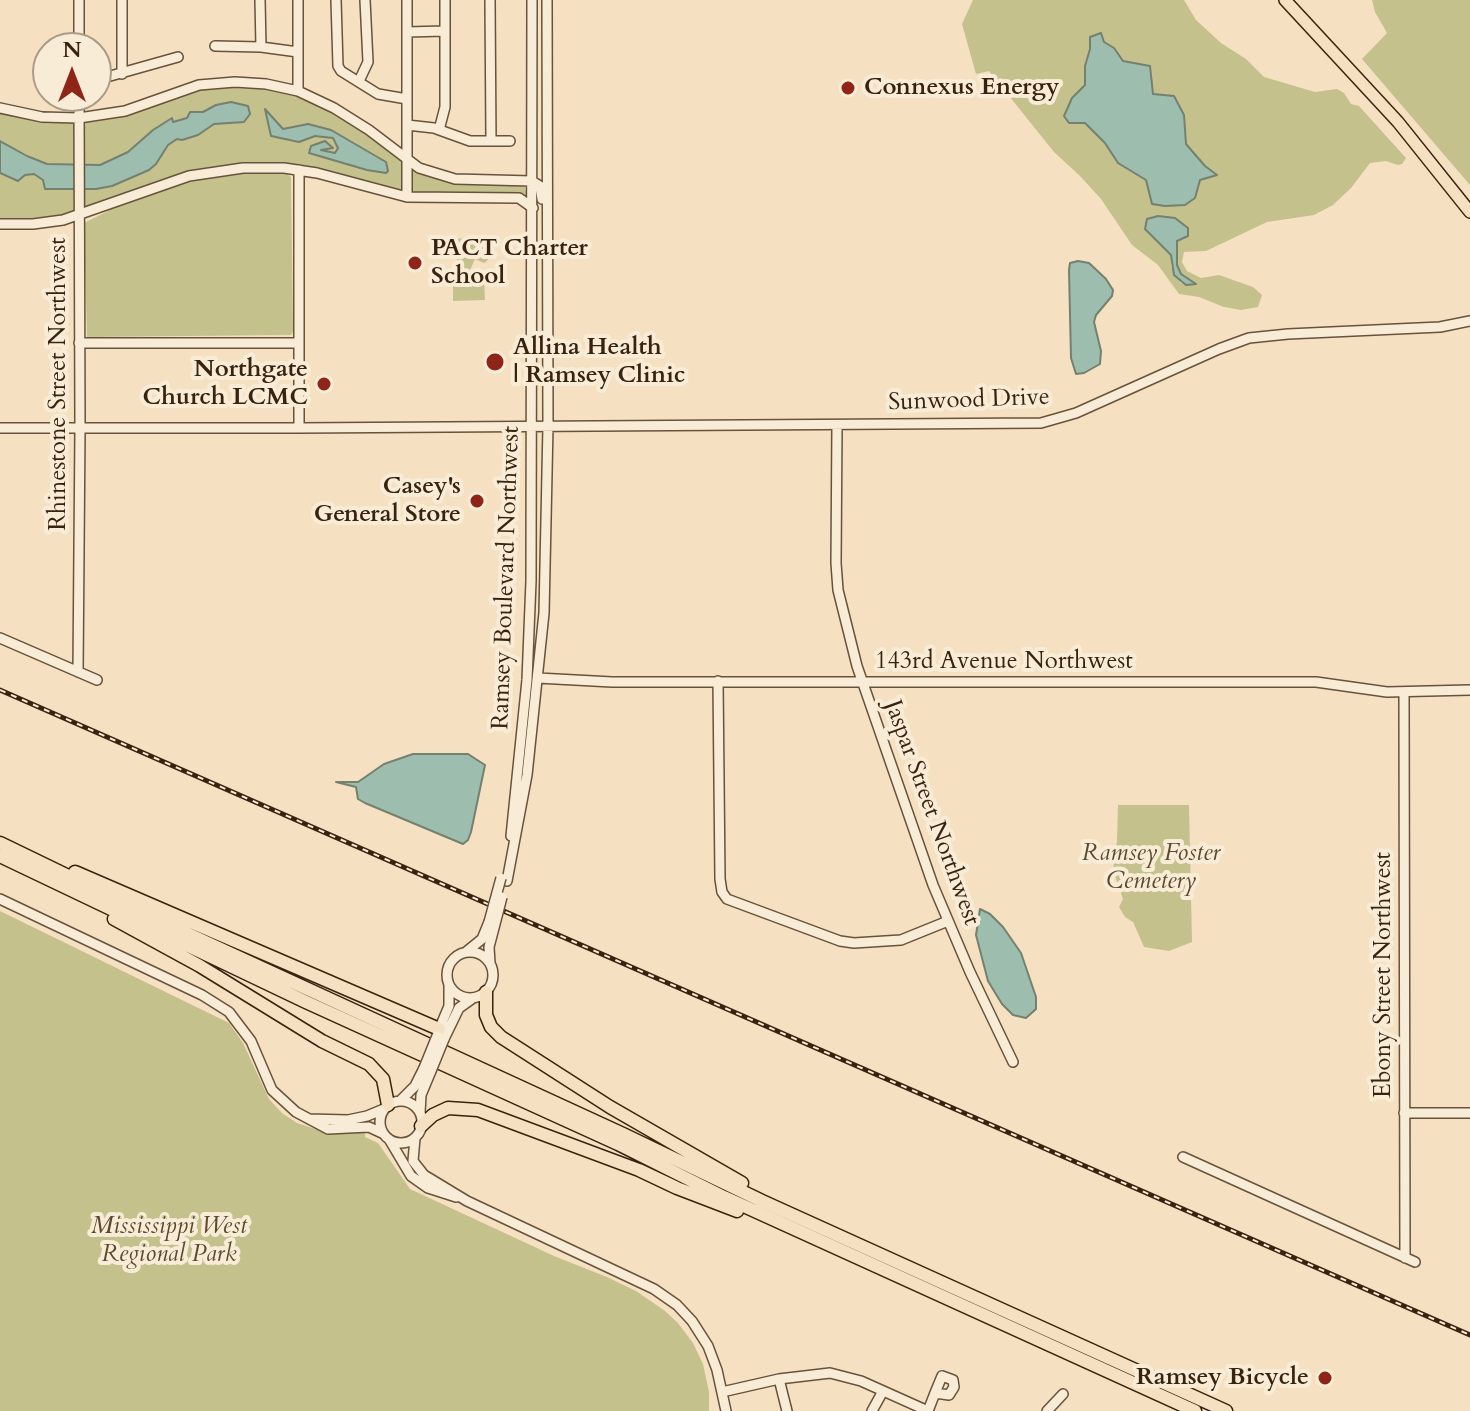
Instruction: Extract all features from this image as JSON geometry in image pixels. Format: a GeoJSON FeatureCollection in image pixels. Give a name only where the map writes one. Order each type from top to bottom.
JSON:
{"type":"FeatureCollection","features":[{"type":"Feature","properties":{"kind":"highway"},"geometry":{"type":"LineString","coordinates":[[6,846],[83,875],[440,1035]]}},
{"type":"Feature","properties":{"kind":"highway"},"geometry":{"type":"LineString","coordinates":[[6,846],[160,921],[799,1218],[1226,1411]]}},
{"type":"Feature","properties":{"kind":"highway"},"geometry":{"type":"LineString","coordinates":[[0,856],[428,1065],[1195,1411]]}},
{"type":"Feature","properties":{"kind":"highway"},"geometry":{"type":"LineString","coordinates":[[61,885],[102,913],[200,966],[322,1041],[369,1064],[383,1079],[391,1105]]}},
{"type":"Feature","properties":{"kind":"highway"},"geometry":{"type":"LineString","coordinates":[[486,992],[486,1015],[491,1027],[501,1037],[619,1113],[799,1218]]}},
{"type":"Feature","properties":{"kind":"highway"},"geometry":{"type":"LineString","coordinates":[[419,1125],[448,1108],[478,1110],[832,1246]]}},
{"type":"Feature","properties":{"kind":"main road"},"geometry":{"type":"LineString","coordinates":[[1285,0],[1408,134],[1470,212]]}},
{"type":"Feature","properties":{"kind":"street"},"geometry":{"type":"LineString","coordinates":[[79,0],[79,32]]}},
{"type":"Feature","properties":{"kind":"street"},"geometry":{"type":"LineString","coordinates":[[122,0],[122,74]]}},
{"type":"Feature","properties":{"kind":"street"},"geometry":{"type":"LineString","coordinates":[[260,0],[261,47]]}},
{"type":"Feature","properties":{"kind":"street"},"geometry":{"type":"LineString","coordinates":[[298,0],[298,91]]}},
{"type":"Feature","properties":{"kind":"street"},"geometry":{"type":"LineString","coordinates":[[336,0],[338,66],[341,71],[387,97],[407,99]]}},
{"type":"Feature","properties":{"kind":"street"},"geometry":{"type":"LineString","coordinates":[[359,81],[368,62],[365,0]]}},
{"type":"Feature","properties":{"kind":"street"},"geometry":{"type":"LineString","coordinates":[[407,0],[407,197]]}},
{"type":"Feature","properties":{"kind":"street"},"geometry":{"type":"LineString","coordinates":[[439,130],[445,107],[445,0]]}},
{"type":"Feature","properties":{"kind":"street"},"geometry":{"type":"LineString","coordinates":[[490,0],[491,141]]}},
{"type":"Feature","properties":{"kind":"street","name":"Ramsey Boulevard Northwest"},"geometry":{"type":"LineString","coordinates":[[504,879],[515,807],[527,680],[533,426],[532,0]]}},
{"type":"Feature","properties":{"kind":"street","name":"Ramsey Boulevard Northwest"},"geometry":{"type":"LineString","coordinates":[[490,963],[492,923],[527,775],[544,613],[548,426],[547,0]]}},
{"type":"Feature","properties":{"kind":"street"},"geometry":{"type":"LineString","coordinates":[[407,32],[444,31]]}},
{"type":"Feature","properties":{"kind":"street"},"geometry":{"type":"LineString","coordinates":[[215,46],[298,52]]}},
{"type":"Feature","properties":{"kind":"street"},"geometry":{"type":"LineString","coordinates":[[112,76],[178,57]]}},
{"type":"Feature","properties":{"kind":"street"},"geometry":{"type":"LineString","coordinates":[[0,108],[42,117],[79,118],[125,111],[216,82],[251,82],[298,91],[351,117],[419,168],[455,179],[532,181],[540,186],[541,291],[547,301]]}},
{"type":"Feature","properties":{"kind":"street","name":"Rhinestone Street Northwest"},"geometry":{"type":"LineString","coordinates":[[78,672],[79,112]]}},
{"type":"Feature","properties":{"kind":"street"},"geometry":{"type":"LineString","coordinates":[[407,125],[439,130],[470,141],[510,141]]}},
{"type":"Feature","properties":{"kind":"street"},"geometry":{"type":"LineString","coordinates":[[0,224],[49,223],[169,182],[209,172],[264,167],[337,177],[407,197],[519,198],[533,208]]}},
{"type":"Feature","properties":{"kind":"street"},"geometry":{"type":"LineString","coordinates":[[299,170],[299,428]]}},
{"type":"Feature","properties":{"kind":"street","name":"Sunwood Drive"},"geometry":{"type":"LineString","coordinates":[[0,428],[1041,423],[1076,413],[1249,338],[1440,327],[1470,321]]}},
{"type":"Feature","properties":{"kind":"street"},"geometry":{"type":"LineString","coordinates":[[79,343],[299,343]]}},
{"type":"Feature","properties":{"kind":"street","name":"Jaspar Street Northwest"},"geometry":{"type":"LineString","coordinates":[[837,425],[838,590],[863,682],[905,808],[948,921],[1013,1062]]}},
{"type":"Feature","properties":{"kind":"street"},"geometry":{"type":"LineString","coordinates":[[0,638],[97,680]]}},
{"type":"Feature","properties":{"kind":"street","name":"143rd Avenue Northwest"},"geometry":{"type":"LineString","coordinates":[[538,678],[569,681],[1316,682],[1374,691],[1470,690]]}},
{"type":"Feature","properties":{"kind":"street"},"geometry":{"type":"LineString","coordinates":[[718,681],[722,892],[732,902],[840,941],[854,943],[901,940],[948,921]]}},
{"type":"Feature","properties":{"kind":"street","name":"Ebony Street Northwest"},"geometry":{"type":"LineString","coordinates":[[1183,1157],[1410,1260],[1404,1113],[1404,692]]}},
{"type":"Feature","properties":{"kind":"street"},"geometry":{"type":"LineString","coordinates":[[0,899],[202,995],[229,1012],[251,1041],[272,1090],[286,1105],[306,1118],[328,1129],[369,1127],[402,1142],[419,1125]]}},
{"type":"Feature","properties":{"kind":"street","name":"Ramsey Boulevard Northwest"},"geometry":{"type":"LineString","coordinates":[[466,952],[482,939],[492,923]]}},
{"type":"Feature","properties":{"kind":"street"},"geometry":{"type":"LineString","coordinates":[[440,1035],[459,1008],[486,992],[493,978],[490,963],[478,953],[466,952],[450,963],[447,975],[449,1006],[421,1095],[413,1161],[420,1172],[467,1201],[669,1298],[692,1321],[708,1346],[726,1411]]}},
{"type":"Feature","properties":{"kind":"street"},"geometry":{"type":"LineString","coordinates":[[449,986],[459,995],[473,998]]}},
{"type":"Feature","properties":{"kind":"street"},"geometry":{"type":"LineString","coordinates":[[306,1118],[348,1120],[367,1116],[391,1105],[415,1086],[428,1065]]}},
{"type":"Feature","properties":{"kind":"street"},"geometry":{"type":"LineString","coordinates":[[391,1105],[413,1105],[419,1125]]}},
{"type":"Feature","properties":{"kind":"street"},"geometry":{"type":"LineString","coordinates":[[391,1105],[380,1120],[386,1136],[411,1176],[438,1192],[467,1201]]}},
{"type":"Feature","properties":{"kind":"street"},"geometry":{"type":"LineString","coordinates":[[1404,1113],[1470,1113]]}},
{"type":"Feature","properties":{"kind":"street"},"geometry":{"type":"LineString","coordinates":[[722,1392],[779,1379],[830,1373],[928,1411],[935,1393]]}},
{"type":"Feature","properties":{"kind":"street"},"geometry":{"type":"LineString","coordinates":[[779,1379],[787,1411]]}},
{"type":"Feature","properties":{"kind":"street"},"geometry":{"type":"LineString","coordinates":[[872,1411],[883,1391]]}},
{"type":"Feature","properties":{"kind":"street"},"geometry":{"type":"LineString","coordinates":[[1047,1411],[1063,1394]]}},
{"type":"Feature","properties":{"kind":"green space"},"geometry":{"type":"Polygon","coordinates":[[[973,0],[1184,0],[1196,20],[1264,77],[1315,92],[1337,89],[1344,93],[1351,104],[1359,106],[1406,158],[1398,165],[1386,161],[1370,163],[1333,205],[1314,215],[1267,222],[1206,251],[1184,252],[1182,262],[1187,271],[1201,278],[1219,275],[1253,287],[1262,295],[1258,307],[1241,310],[1179,294],[1158,265],[1132,245],[1101,199],[1054,152],[989,71],[976,74],[962,24],[973,0]],[[1090,37],[1085,85],[1072,98],[1085,123],[1105,143],[1118,163],[1146,180],[1195,198],[1200,180],[1216,174],[1186,144],[1184,115],[1153,94],[1150,66],[1123,61],[1114,48],[1090,37]],[[1158,216],[1172,255],[1171,266],[1181,283],[1194,284],[1181,274],[1177,265],[1175,218],[1158,216]]]}},
{"type":"Feature","properties":{"kind":"green space"},"geometry":{"type":"Polygon","coordinates":[[[1372,0],[1470,0],[1470,185],[1362,59],[1387,33],[1372,0]]]}},
{"type":"Feature","properties":{"kind":"green space"},"geometry":{"type":"Polygon","coordinates":[[[250,86],[293,93],[352,122],[417,169],[524,185],[527,194],[525,197],[431,195],[391,190],[340,175],[236,166],[56,218],[0,221],[0,113],[66,122],[207,87],[250,86]]]}},
{"type":"Feature","properties":{"kind":"green space"},"geometry":{"type":"Polygon","coordinates":[[[251,173],[287,174],[291,177],[291,335],[87,337],[84,223],[124,203],[164,189],[204,178],[251,173]]]}},
{"type":"Feature","properties":{"kind":"green space"},"geometry":{"type":"Polygon","coordinates":[[[481,235],[488,245],[488,260],[484,263],[475,259],[470,270],[460,271],[457,265],[457,239],[481,235]]]}},
{"type":"Feature","properties":{"kind":"green space"},"geometry":{"type":"Polygon","coordinates":[[[453,275],[484,279],[485,300],[453,301],[453,275]]]}},
{"type":"Feature","properties":{"kind":"green space","name":"Ramsey Foster Cemetery"},"geometry":{"type":"Polygon","coordinates":[[[1118,805],[1189,805],[1192,942],[1169,951],[1144,947],[1133,922],[1125,917],[1119,907],[1123,899],[1113,870],[1118,805]]]}},
{"type":"Feature","properties":{"kind":"green space","name":"Mississippi West Regional Park"},"geometry":{"type":"Polygon","coordinates":[[[0,911],[229,1023],[243,1043],[269,1099],[297,1123],[328,1133],[365,1131],[365,1137],[378,1143],[410,1189],[554,1256],[607,1277],[636,1291],[665,1311],[693,1343],[703,1364],[709,1392],[709,1411],[0,1411],[0,911]]]}},
{"type":"Feature","properties":{"kind":"shaded area"},"geometry":{"type":"Polygon","coordinates":[[[1101,33],[1104,42],[1114,48],[1123,61],[1150,66],[1153,94],[1174,96],[1184,115],[1186,144],[1217,175],[1200,180],[1195,198],[1185,205],[1152,204],[1146,180],[1118,163],[1105,143],[1085,123],[1069,123],[1064,116],[1072,98],[1085,85],[1090,37],[1101,33]]]}},
{"type":"Feature","properties":{"kind":"shaded area"},"geometry":{"type":"Polygon","coordinates":[[[231,102],[248,106],[250,114],[244,122],[214,124],[198,135],[177,139],[168,145],[149,170],[112,186],[45,189],[43,180],[34,174],[25,175],[18,181],[0,173],[0,141],[47,164],[100,165],[128,152],[172,118],[173,122],[187,118],[190,112],[203,112],[231,102]]]}},
{"type":"Feature","properties":{"kind":"shaded area"},"geometry":{"type":"Polygon","coordinates":[[[265,109],[283,129],[308,124],[331,130],[386,162],[388,171],[367,170],[309,153],[311,146],[325,141],[333,148],[321,150],[335,153],[338,148],[333,138],[315,136],[299,142],[271,136],[265,109]]]}},
{"type":"Feature","properties":{"kind":"shaded area"},"geometry":{"type":"Polygon","coordinates":[[[1158,216],[1175,218],[1188,228],[1188,236],[1177,241],[1177,265],[1181,274],[1196,284],[1186,285],[1174,275],[1171,255],[1145,229],[1147,219],[1158,216]]]}},
{"type":"Feature","properties":{"kind":"shaded area"},"geometry":{"type":"Polygon","coordinates":[[[1070,263],[1089,263],[1113,290],[1094,322],[1101,351],[1100,364],[1076,374],[1071,358],[1069,270],[1070,263]]]}},
{"type":"Feature","properties":{"kind":"shaded area"},"geometry":{"type":"Polygon","coordinates":[[[413,754],[468,754],[485,765],[471,832],[463,844],[365,803],[358,799],[356,787],[336,782],[358,782],[384,764],[413,754]]]}},
{"type":"Feature","properties":{"kind":"shaded area"},"geometry":{"type":"Polygon","coordinates":[[[980,909],[1003,927],[1021,953],[1036,997],[1036,1009],[1026,1018],[1013,1015],[988,981],[976,935],[980,909]]]}},
{"type":"Feature","properties":{"kind":"railway"},"geometry":{"type":"LineString","coordinates":[[0,690],[1470,1335]]}},
{"type":"Feature","properties":{"kind":"place","name":"Connexus Energy"},"geometry":{"type":"Point","coordinates":[848,88]}},
{"type":"Feature","properties":{"kind":"place","name":"PACT Charter School"},"geometry":{"type":"Point","coordinates":[415,263]}},
{"type":"Feature","properties":{"kind":"place","name":"Allina Health | Ramsey Clinic"},"geometry":{"type":"Point","coordinates":[495,362]}},
{"type":"Feature","properties":{"kind":"place","name":"Northgate Church LCMC"},"geometry":{"type":"Point","coordinates":[324,384]}},
{"type":"Feature","properties":{"kind":"place","name":"Casey's General Store"},"geometry":{"type":"Point","coordinates":[477,501]}},
{"type":"Feature","properties":{"kind":"place","name":"Ramsey Bicycle"},"geometry":{"type":"Point","coordinates":[1325,1378]}}]}
